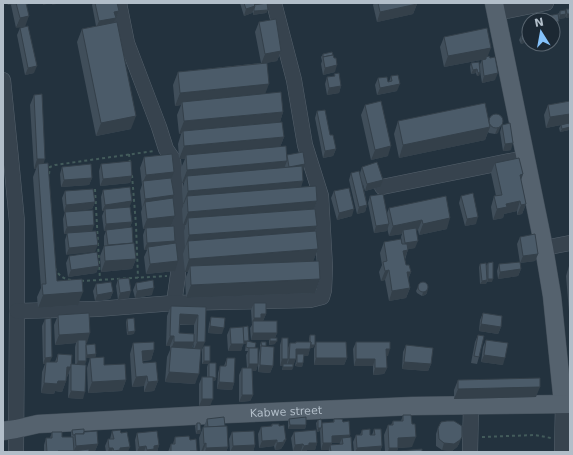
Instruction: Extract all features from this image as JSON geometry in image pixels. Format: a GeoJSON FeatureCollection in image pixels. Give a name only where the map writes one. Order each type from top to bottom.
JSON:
{"type":"FeatureCollection","features":[{"type":"Feature","properties":{"kind":"main road"},"geometry":{"type":"LineString","coordinates":[[495,8],[544,248],[567,404]]}},
{"type":"Feature","properties":{"kind":"main road","name":"Kabwe street"},"geometry":{"type":"LineString","coordinates":[[10,430],[38,424],[132,418],[405,406],[567,404]]}},
{"type":"Feature","properties":{"kind":"street"},"geometry":{"type":"LineString","coordinates":[[119,3],[128,43],[166,149],[173,159],[178,230],[178,275],[174,303]]}},
{"type":"Feature","properties":{"kind":"street"},"geometry":{"type":"LineString","coordinates":[[17,311],[97,309],[174,303],[310,300],[322,297],[324,290],[325,267],[321,196],[305,145],[294,80],[274,3]]}},
{"type":"Feature","properties":{"kind":"street"},"geometry":{"type":"LineString","coordinates":[[495,8],[546,3]]}},
{"type":"Feature","properties":{"kind":"street"},"geometry":{"type":"LineString","coordinates":[[3,80],[12,159],[10,287],[17,311],[10,430],[16,452]]}},
{"type":"Feature","properties":{"kind":"street"},"geometry":{"type":"LineString","coordinates":[[382,187],[526,158]]}},
{"type":"Feature","properties":{"kind":"street"},"geometry":{"type":"LineString","coordinates":[[544,248],[570,243]]}},
{"type":"Feature","properties":{"kind":"street"},"geometry":{"type":"LineString","coordinates":[[562,447],[567,404]]}},
{"type":"Feature","properties":{"kind":"street"},"geometry":{"type":"LineString","coordinates":[[470,445],[471,405]]}},
{"type":"Feature","properties":{"kind":"path"},"geometry":{"type":"LineString","coordinates":[[49,175],[50,167],[55,165],[166,149]]}},
{"type":"Feature","properties":{"kind":"path"},"geometry":{"type":"LineString","coordinates":[[129,154],[131,168]]}},
{"type":"Feature","properties":{"kind":"path"},"geometry":{"type":"LineString","coordinates":[[132,175],[138,278]]}},
{"type":"Feature","properties":{"kind":"path"},"geometry":{"type":"LineString","coordinates":[[95,189],[100,280]]}},
{"type":"Feature","properties":{"kind":"path"},"geometry":{"type":"LineString","coordinates":[[53,265],[59,276],[67,280],[74,281]]}},
{"type":"Feature","properties":{"kind":"path"},"geometry":{"type":"LineString","coordinates":[[80,281],[178,275]]}},
{"type":"Feature","properties":{"kind":"path"},"geometry":{"type":"LineString","coordinates":[[470,445],[535,435],[542,436],[562,447]]}},
{"type":"Feature","properties":{"kind":"building"},"geometry":{"type":"Polygon","coordinates":[[[16,3],[26,3],[29,16],[20,18],[16,3]]]}},
{"type":"Feature","properties":{"kind":"building"},"geometry":{"type":"Polygon","coordinates":[[[95,3],[117,3],[119,11],[114,12],[116,18],[99,21],[95,3]]]}},
{"type":"Feature","properties":{"kind":"building"},"geometry":{"type":"Polygon","coordinates":[[[244,3],[254,3],[255,6],[246,9],[244,3]]]}},
{"type":"Feature","properties":{"kind":"building"},"geometry":{"type":"Polygon","coordinates":[[[267,3],[268,10],[254,11],[254,5],[267,3]]]}},
{"type":"Feature","properties":{"kind":"building"},"geometry":{"type":"Polygon","coordinates":[[[378,3],[416,3],[417,4],[380,12],[378,3]]]}},
{"type":"Feature","properties":{"kind":"building"},"geometry":{"type":"Polygon","coordinates":[[[566,9],[570,9],[570,14],[567,14],[566,9]]]}},
{"type":"Feature","properties":{"kind":"building"},"geometry":{"type":"Polygon","coordinates":[[[565,10],[566,14],[561,15],[560,11],[565,10]]]}},
{"type":"Feature","properties":{"kind":"building"},"geometry":{"type":"Polygon","coordinates":[[[276,19],[281,51],[265,54],[259,22],[276,19]]]}},
{"type":"Feature","properties":{"kind":"building"},"geometry":{"type":"Polygon","coordinates":[[[117,22],[136,116],[101,123],[82,29],[117,22]]]}},
{"type":"Feature","properties":{"kind":"building"},"geometry":{"type":"Polygon","coordinates":[[[28,26],[37,66],[28,68],[20,28],[28,26]]]}},
{"type":"Feature","properties":{"kind":"building"},"geometry":{"type":"Polygon","coordinates":[[[487,28],[491,48],[448,56],[444,37],[487,28]]]}},
{"type":"Feature","properties":{"kind":"building"},"geometry":{"type":"Polygon","coordinates":[[[332,52],[333,55],[323,57],[323,54],[332,52]]]}},
{"type":"Feature","properties":{"kind":"building"},"geometry":{"type":"Polygon","coordinates":[[[333,55],[334,58],[336,58],[337,65],[325,68],[323,57],[333,55]]]}},
{"type":"Feature","properties":{"kind":"building"},"geometry":{"type":"Polygon","coordinates":[[[489,56],[490,58],[495,57],[498,73],[484,76],[482,60],[489,56]]]}},
{"type":"Feature","properties":{"kind":"building"},"geometry":{"type":"Polygon","coordinates":[[[479,62],[480,72],[478,73],[477,69],[473,70],[471,63],[479,62]]]}},
{"type":"Feature","properties":{"kind":"building"},"geometry":{"type":"Polygon","coordinates":[[[267,63],[269,84],[180,93],[178,72],[267,63]]]}},
{"type":"Feature","properties":{"kind":"building"},"geometry":{"type":"Polygon","coordinates":[[[339,73],[341,86],[329,88],[327,77],[335,76],[334,74],[339,73]]]}},
{"type":"Feature","properties":{"kind":"building"},"geometry":{"type":"Polygon","coordinates":[[[398,75],[400,84],[380,88],[378,78],[387,77],[388,82],[392,81],[391,76],[398,75]]]}},
{"type":"Feature","properties":{"kind":"building"},"geometry":{"type":"Polygon","coordinates":[[[281,92],[283,112],[184,121],[182,102],[281,92]]]}},
{"type":"Feature","properties":{"kind":"building"},"geometry":{"type":"Polygon","coordinates":[[[42,94],[45,159],[37,159],[34,95],[42,94]]]}},
{"type":"Feature","properties":{"kind":"building"},"geometry":{"type":"Polygon","coordinates":[[[381,101],[391,146],[375,150],[365,105],[381,101]]]}},
{"type":"Feature","properties":{"kind":"building"},"geometry":{"type":"Polygon","coordinates":[[[570,101],[570,114],[550,117],[548,105],[570,101]]]}},
{"type":"Feature","properties":{"kind":"building"},"geometry":{"type":"Polygon","coordinates":[[[485,103],[490,127],[403,145],[398,121],[485,103]]]}},
{"type":"Feature","properties":{"kind":"building"},"geometry":{"type":"Polygon","coordinates":[[[325,110],[330,135],[333,135],[336,149],[325,151],[317,111],[325,110]]]}},
{"type":"Feature","properties":{"kind":"building"},"geometry":{"type":"Polygon","coordinates":[[[496,114],[501,116],[503,121],[501,126],[496,128],[491,126],[489,121],[491,116],[496,114]]]}},
{"type":"Feature","properties":{"kind":"building"},"geometry":{"type":"Polygon","coordinates":[[[282,122],[284,137],[184,146],[183,131],[282,122]]]}},
{"type":"Feature","properties":{"kind":"building"},"geometry":{"type":"Polygon","coordinates":[[[510,123],[513,143],[505,144],[502,125],[510,123]]]}},
{"type":"Feature","properties":{"kind":"building"},"geometry":{"type":"Polygon","coordinates":[[[569,123],[570,127],[562,129],[561,125],[569,123]]]}},
{"type":"Feature","properties":{"kind":"building"},"geometry":{"type":"Polygon","coordinates":[[[286,146],[287,161],[187,170],[186,155],[286,146]]]}},
{"type":"Feature","properties":{"kind":"building"},"geometry":{"type":"Polygon","coordinates":[[[303,152],[305,164],[289,167],[287,155],[303,152]]]}},
{"type":"Feature","properties":{"kind":"building"},"geometry":{"type":"Polygon","coordinates":[[[172,154],[174,172],[146,175],[144,157],[172,154]]]}},
{"type":"Feature","properties":{"kind":"building"},"geometry":{"type":"Polygon","coordinates":[[[519,158],[523,174],[520,175],[526,204],[521,205],[520,201],[506,204],[507,207],[497,209],[494,196],[502,195],[495,163],[519,158]]]}},
{"type":"Feature","properties":{"kind":"building"},"geometry":{"type":"Polygon","coordinates":[[[131,161],[132,176],[103,179],[101,164],[131,161]]]}},
{"type":"Feature","properties":{"kind":"building"},"geometry":{"type":"Polygon","coordinates":[[[377,162],[383,180],[367,184],[362,167],[377,162]]]}},
{"type":"Feature","properties":{"kind":"building"},"geometry":{"type":"Polygon","coordinates":[[[48,163],[57,281],[82,279],[83,292],[43,295],[42,284],[46,284],[38,164],[48,163]]]}},
{"type":"Feature","properties":{"kind":"building"},"geometry":{"type":"Polygon","coordinates":[[[91,164],[92,178],[64,180],[62,167],[91,164]]]}},
{"type":"Feature","properties":{"kind":"building"},"geometry":{"type":"Polygon","coordinates":[[[302,166],[303,181],[188,191],[187,176],[302,166]]]}},
{"type":"Feature","properties":{"kind":"building"},"geometry":{"type":"Polygon","coordinates":[[[359,171],[367,205],[359,207],[351,173],[359,171]]]}},
{"type":"Feature","properties":{"kind":"building"},"geometry":{"type":"Polygon","coordinates":[[[171,178],[174,195],[145,199],[143,181],[171,178]]]}},
{"type":"Feature","properties":{"kind":"building"},"geometry":{"type":"Polygon","coordinates":[[[316,186],[317,201],[188,212],[187,196],[316,186]]]}},
{"type":"Feature","properties":{"kind":"building"},"geometry":{"type":"Polygon","coordinates":[[[130,187],[132,201],[105,205],[103,190],[130,187]]]}},
{"type":"Feature","properties":{"kind":"building"},"geometry":{"type":"Polygon","coordinates":[[[349,188],[354,209],[339,213],[334,191],[349,188]]]}},
{"type":"Feature","properties":{"kind":"building"},"geometry":{"type":"Polygon","coordinates":[[[93,189],[95,202],[66,205],[65,191],[93,189]]]}},
{"type":"Feature","properties":{"kind":"building"},"geometry":{"type":"Polygon","coordinates":[[[473,193],[478,217],[467,219],[461,196],[473,193]]]}},
{"type":"Feature","properties":{"kind":"building"},"geometry":{"type":"Polygon","coordinates":[[[383,194],[389,224],[376,226],[370,196],[383,194]]]}},
{"type":"Feature","properties":{"kind":"building"},"geometry":{"type":"Polygon","coordinates":[[[446,196],[450,218],[423,224],[422,220],[393,226],[389,208],[446,196]]]}},
{"type":"Feature","properties":{"kind":"building"},"geometry":{"type":"Polygon","coordinates":[[[173,198],[175,216],[147,219],[145,202],[173,198]]]}},
{"type":"Feature","properties":{"kind":"building"},"geometry":{"type":"Polygon","coordinates":[[[130,207],[132,222],[106,224],[105,209],[130,207]]]}},
{"type":"Feature","properties":{"kind":"building"},"geometry":{"type":"Polygon","coordinates":[[[315,209],[317,226],[189,235],[188,218],[315,209]]]}},
{"type":"Feature","properties":{"kind":"building"},"geometry":{"type":"Polygon","coordinates":[[[93,210],[94,225],[67,227],[65,212],[93,210]]]}},
{"type":"Feature","properties":{"kind":"building"},"geometry":{"type":"Polygon","coordinates":[[[174,226],[175,241],[147,243],[146,228],[174,226]]]}},
{"type":"Feature","properties":{"kind":"building"},"geometry":{"type":"Polygon","coordinates":[[[132,227],[133,243],[108,245],[106,230],[132,227]]]}},
{"type":"Feature","properties":{"kind":"building"},"geometry":{"type":"Polygon","coordinates":[[[416,228],[418,241],[405,243],[403,230],[416,228]]]}},
{"type":"Feature","properties":{"kind":"building"},"geometry":{"type":"Polygon","coordinates":[[[96,231],[98,245],[69,248],[67,233],[96,231]]]}},
{"type":"Feature","properties":{"kind":"building"},"geometry":{"type":"Polygon","coordinates":[[[316,231],[318,249],[189,259],[188,241],[316,231]]]}},
{"type":"Feature","properties":{"kind":"building"},"geometry":{"type":"Polygon","coordinates":[[[535,234],[538,254],[523,256],[520,237],[535,234]]]}},
{"type":"Feature","properties":{"kind":"building"},"geometry":{"type":"Polygon","coordinates":[[[401,239],[402,244],[407,244],[408,250],[403,251],[406,265],[409,265],[411,272],[407,272],[410,288],[392,291],[389,270],[385,271],[383,262],[387,261],[384,242],[401,239]]]}},
{"type":"Feature","properties":{"kind":"building"},"geometry":{"type":"Polygon","coordinates":[[[134,243],[136,259],[105,261],[104,246],[134,243]]]}},
{"type":"Feature","properties":{"kind":"building"},"geometry":{"type":"Polygon","coordinates":[[[176,243],[178,261],[150,264],[148,247],[176,243]]]}},
{"type":"Feature","properties":{"kind":"building"},"geometry":{"type":"Polygon","coordinates":[[[97,252],[99,266],[71,270],[69,256],[97,252]]]}},
{"type":"Feature","properties":{"kind":"building"},"geometry":{"type":"Polygon","coordinates":[[[319,261],[320,279],[191,285],[190,266],[319,261]]]}},
{"type":"Feature","properties":{"kind":"building"},"geometry":{"type":"Polygon","coordinates":[[[493,262],[493,279],[488,279],[488,263],[493,262]]]}},
{"type":"Feature","properties":{"kind":"building"},"geometry":{"type":"Polygon","coordinates":[[[520,262],[521,269],[500,272],[499,264],[520,262]]]}},
{"type":"Feature","properties":{"kind":"building"},"geometry":{"type":"Polygon","coordinates":[[[486,263],[487,280],[482,281],[480,264],[486,263]]]}},
{"type":"Feature","properties":{"kind":"building"},"geometry":{"type":"Polygon","coordinates":[[[129,278],[131,291],[120,293],[118,279],[129,278]]]}},
{"type":"Feature","properties":{"kind":"building"},"geometry":{"type":"Polygon","coordinates":[[[153,280],[154,288],[137,291],[136,283],[153,280]]]}},
{"type":"Feature","properties":{"kind":"building"},"geometry":{"type":"Polygon","coordinates":[[[111,282],[113,292],[97,295],[96,284],[111,282]]]}},
{"type":"Feature","properties":{"kind":"building"},"geometry":{"type":"Polygon","coordinates":[[[421,282],[425,282],[427,283],[427,291],[421,292],[418,289],[418,285],[421,282]]]}},
{"type":"Feature","properties":{"kind":"building"},"geometry":{"type":"Polygon","coordinates":[[[254,303],[266,303],[266,314],[261,314],[261,318],[254,318],[254,303]]]}},
{"type":"Feature","properties":{"kind":"building"},"geometry":{"type":"Polygon","coordinates":[[[171,306],[206,307],[205,342],[197,342],[198,315],[180,314],[179,333],[194,334],[194,342],[174,342],[174,336],[170,336],[171,306]]]}},
{"type":"Feature","properties":{"kind":"building"},"geometry":{"type":"Polygon","coordinates":[[[89,313],[90,333],[59,335],[58,315],[89,313]]]}},
{"type":"Feature","properties":{"kind":"building"},"geometry":{"type":"Polygon","coordinates":[[[483,313],[502,316],[501,327],[481,324],[483,313]]]}},
{"type":"Feature","properties":{"kind":"building"},"geometry":{"type":"Polygon","coordinates":[[[211,317],[225,318],[224,328],[210,326],[211,317]]]}},
{"type":"Feature","properties":{"kind":"building"},"geometry":{"type":"Polygon","coordinates":[[[51,318],[52,357],[45,358],[45,319],[51,318]]]}},
{"type":"Feature","properties":{"kind":"building"},"geometry":{"type":"Polygon","coordinates":[[[134,318],[135,331],[128,332],[127,319],[134,318]]]}},
{"type":"Feature","properties":{"kind":"building"},"geometry":{"type":"Polygon","coordinates":[[[253,321],[277,321],[277,333],[253,333],[253,321]]]}},
{"type":"Feature","properties":{"kind":"building"},"geometry":{"type":"Polygon","coordinates":[[[248,326],[249,341],[243,341],[243,327],[248,326]]]}},
{"type":"Feature","properties":{"kind":"building"},"geometry":{"type":"Polygon","coordinates":[[[243,327],[244,344],[231,344],[230,328],[243,327]]]}},
{"type":"Feature","properties":{"kind":"building"},"geometry":{"type":"Polygon","coordinates":[[[310,335],[315,335],[315,345],[311,345],[310,335]]]}},
{"type":"Feature","properties":{"kind":"building"},"geometry":{"type":"Polygon","coordinates":[[[478,335],[484,336],[479,357],[474,356],[478,335]]]}},
{"type":"Feature","properties":{"kind":"building"},"geometry":{"type":"Polygon","coordinates":[[[270,338],[277,338],[277,341],[270,341],[270,338]]]}},
{"type":"Feature","properties":{"kind":"building"},"geometry":{"type":"Polygon","coordinates":[[[282,338],[288,338],[288,359],[282,359],[282,338]]]}},
{"type":"Feature","properties":{"kind":"building"},"geometry":{"type":"Polygon","coordinates":[[[78,340],[86,340],[86,361],[78,361],[78,340]]]}},
{"type":"Feature","properties":{"kind":"building"},"geometry":{"type":"Polygon","coordinates":[[[486,340],[508,343],[505,358],[484,355],[486,340]]]}},
{"type":"Feature","properties":{"kind":"building"},"geometry":{"type":"Polygon","coordinates":[[[247,341],[256,343],[255,348],[246,347],[247,341]]]}},
{"type":"Feature","properties":{"kind":"building"},"geometry":{"type":"Polygon","coordinates":[[[154,342],[154,350],[142,351],[143,363],[156,362],[158,381],[148,382],[147,376],[136,377],[133,343],[154,342]]]}},
{"type":"Feature","properties":{"kind":"building"},"geometry":{"type":"Polygon","coordinates":[[[261,342],[266,342],[266,346],[262,346],[261,342]]]}},
{"type":"Feature","properties":{"kind":"building"},"geometry":{"type":"Polygon","coordinates":[[[311,342],[310,349],[296,349],[296,359],[289,359],[290,343],[311,342]]]}},
{"type":"Feature","properties":{"kind":"building"},"geometry":{"type":"Polygon","coordinates":[[[316,342],[346,342],[347,358],[316,358],[316,342]]]}},
{"type":"Feature","properties":{"kind":"building"},"geometry":{"type":"Polygon","coordinates":[[[356,342],[390,342],[390,349],[386,349],[387,368],[375,368],[375,359],[356,359],[356,342]]]}},
{"type":"Feature","properties":{"kind":"building"},"geometry":{"type":"Polygon","coordinates":[[[95,344],[96,354],[87,355],[86,345],[95,344]]]}},
{"type":"Feature","properties":{"kind":"building"},"geometry":{"type":"Polygon","coordinates":[[[406,345],[433,348],[431,364],[404,362],[406,345]]]}},
{"type":"Feature","properties":{"kind":"building"},"geometry":{"type":"Polygon","coordinates":[[[204,346],[210,346],[210,361],[204,361],[204,346]]]}},
{"type":"Feature","properties":{"kind":"building"},"geometry":{"type":"Polygon","coordinates":[[[261,346],[274,347],[273,366],[260,365],[261,346]]]}},
{"type":"Feature","properties":{"kind":"building"},"geometry":{"type":"Polygon","coordinates":[[[171,347],[201,349],[199,374],[169,372],[171,347]]]}},
{"type":"Feature","properties":{"kind":"building"},"geometry":{"type":"Polygon","coordinates":[[[249,348],[258,348],[258,364],[249,364],[249,348]]]}},
{"type":"Feature","properties":{"kind":"building"},"geometry":{"type":"Polygon","coordinates":[[[58,354],[72,355],[71,367],[67,367],[66,381],[58,381],[57,384],[44,383],[46,362],[57,362],[58,354]]]}},
{"type":"Feature","properties":{"kind":"building"},"geometry":{"type":"Polygon","coordinates":[[[297,354],[304,354],[303,363],[297,363],[297,354]]]}},
{"type":"Feature","properties":{"kind":"building"},"geometry":{"type":"Polygon","coordinates":[[[104,357],[104,365],[125,364],[126,380],[92,382],[90,358],[104,357]]]}},
{"type":"Feature","properties":{"kind":"building"},"geometry":{"type":"Polygon","coordinates":[[[227,358],[235,358],[234,383],[219,382],[220,366],[226,366],[227,358]]]}},
{"type":"Feature","properties":{"kind":"building"},"geometry":{"type":"Polygon","coordinates":[[[209,363],[216,363],[216,378],[209,377],[209,363]]]}},
{"type":"Feature","properties":{"kind":"building"},"geometry":{"type":"Polygon","coordinates":[[[71,364],[86,365],[85,392],[71,391],[71,364]]]}},
{"type":"Feature","properties":{"kind":"building"},"geometry":{"type":"Polygon","coordinates":[[[283,364],[293,364],[293,367],[283,367],[283,364]]]}},
{"type":"Feature","properties":{"kind":"building"},"geometry":{"type":"Polygon","coordinates":[[[242,368],[252,368],[253,395],[242,395],[242,368]]]}},
{"type":"Feature","properties":{"kind":"building"},"geometry":{"type":"Polygon","coordinates":[[[202,377],[213,377],[213,399],[202,399],[202,377]]]}},
{"type":"Feature","properties":{"kind":"building"},"geometry":{"type":"Polygon","coordinates":[[[540,378],[540,387],[458,389],[458,380],[540,378]]]}},
{"type":"Feature","properties":{"kind":"building"},"geometry":{"type":"Polygon","coordinates":[[[403,415],[411,415],[412,424],[415,424],[416,437],[398,438],[398,448],[389,448],[388,425],[393,425],[393,421],[403,421],[403,415]]]}},
{"type":"Feature","properties":{"kind":"building"},"geometry":{"type":"Polygon","coordinates":[[[224,417],[225,426],[208,427],[207,419],[224,417]]]}},
{"type":"Feature","properties":{"kind":"building"},"geometry":{"type":"Polygon","coordinates":[[[306,417],[306,425],[290,425],[289,419],[306,417]]]}},
{"type":"Feature","properties":{"kind":"building"},"geometry":{"type":"Polygon","coordinates":[[[321,419],[321,428],[318,428],[318,420],[321,419]]]}},
{"type":"Feature","properties":{"kind":"building"},"geometry":{"type":"Polygon","coordinates":[[[334,419],[342,419],[343,422],[349,421],[350,435],[332,436],[332,443],[323,443],[322,423],[334,422],[334,419]]]}},
{"type":"Feature","properties":{"kind":"building"},"geometry":{"type":"Polygon","coordinates":[[[454,421],[462,426],[462,437],[454,444],[444,443],[439,439],[438,428],[441,422],[454,421]]]}},
{"type":"Feature","properties":{"kind":"building"},"geometry":{"type":"Polygon","coordinates":[[[197,423],[200,423],[201,430],[197,431],[197,423]]]}},
{"type":"Feature","properties":{"kind":"building"},"geometry":{"type":"Polygon","coordinates":[[[272,424],[279,424],[279,426],[284,425],[286,440],[284,440],[284,442],[277,443],[277,440],[262,441],[261,427],[272,426],[272,424]]]}},
{"type":"Feature","properties":{"kind":"building"},"geometry":{"type":"Polygon","coordinates":[[[227,426],[228,447],[206,448],[206,443],[204,444],[203,427],[227,426]]]}},
{"type":"Feature","properties":{"kind":"building"},"geometry":{"type":"Polygon","coordinates":[[[84,429],[83,434],[73,435],[72,430],[84,429]]]}},
{"type":"Feature","properties":{"kind":"building"},"geometry":{"type":"Polygon","coordinates":[[[370,429],[370,435],[375,435],[374,429],[381,429],[382,446],[357,448],[356,435],[362,435],[362,430],[370,429]]]}},
{"type":"Feature","properties":{"kind":"building"},"geometry":{"type":"Polygon","coordinates":[[[120,430],[121,433],[127,432],[130,447],[120,448],[120,450],[114,451],[113,448],[109,448],[108,439],[114,439],[112,431],[120,430]]]}},
{"type":"Feature","properties":{"kind":"building"},"geometry":{"type":"Polygon","coordinates":[[[316,430],[317,443],[309,443],[309,445],[304,446],[303,444],[295,445],[294,432],[316,430]]]}},
{"type":"Feature","properties":{"kind":"building"},"geometry":{"type":"Polygon","coordinates":[[[97,431],[98,444],[76,446],[75,434],[84,434],[84,432],[97,431]]]}},
{"type":"Feature","properties":{"kind":"building"},"geometry":{"type":"Polygon","coordinates":[[[157,431],[159,445],[154,446],[154,449],[147,450],[146,446],[139,447],[137,433],[157,431]]]}},
{"type":"Feature","properties":{"kind":"building"},"geometry":{"type":"Polygon","coordinates":[[[254,431],[255,445],[233,446],[232,432],[254,431]]]}},
{"type":"Feature","properties":{"kind":"building"},"geometry":{"type":"Polygon","coordinates":[[[52,432],[62,432],[62,437],[73,437],[74,451],[47,452],[46,438],[52,438],[52,432]]]}},
{"type":"Feature","properties":{"kind":"building"},"geometry":{"type":"Polygon","coordinates":[[[189,436],[190,440],[196,439],[197,451],[171,452],[171,444],[175,444],[175,437],[189,436]]]}},
{"type":"Feature","properties":{"kind":"building"},"geometry":{"type":"Polygon","coordinates":[[[351,437],[352,452],[331,452],[330,445],[343,444],[342,438],[351,437]]]}},
{"type":"Feature","properties":{"kind":"building"},"geometry":{"type":"Polygon","coordinates":[[[89,449],[89,452],[74,452],[74,451],[89,449]]]}},
{"type":"Feature","properties":{"kind":"building"},"geometry":{"type":"Polygon","coordinates":[[[422,449],[422,452],[389,452],[422,449]]]}}]}
